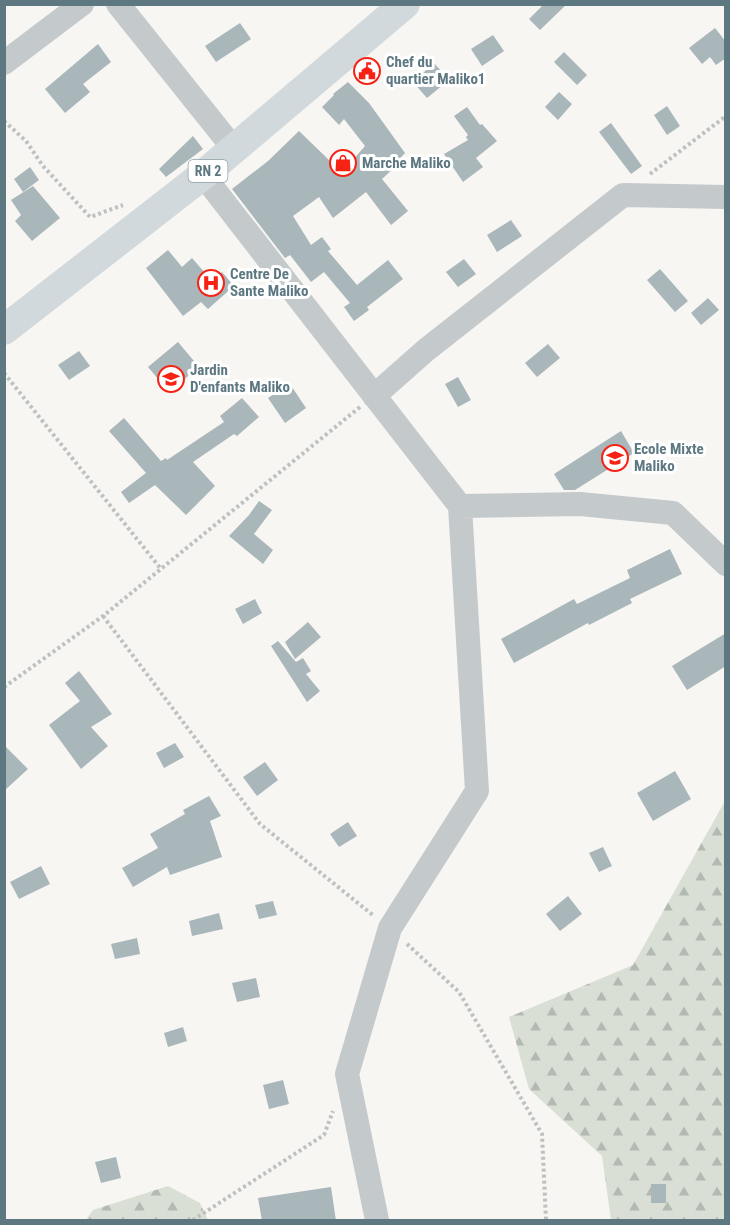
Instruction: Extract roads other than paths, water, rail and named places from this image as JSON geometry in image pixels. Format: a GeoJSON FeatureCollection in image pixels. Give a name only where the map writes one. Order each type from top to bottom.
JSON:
{"type":"FeatureCollection","features":[{"type":"Feature","properties":{"kind":"main road","name":"RN 2"},"geometry":{"type":"LineString","coordinates":[[4,330],[203,175],[405,4]]}},
{"type":"Feature","properties":{"kind":"street"},"geometry":{"type":"LineString","coordinates":[[4,63],[82,4]]}},
{"type":"Feature","properties":{"kind":"street"},"geometry":{"type":"LineString","coordinates":[[118,4],[234,149]]}},
{"type":"Feature","properties":{"kind":"street"},"geometry":{"type":"LineString","coordinates":[[203,175],[460,506],[477,791],[390,928],[347,1074],[377,1221]]}},
{"type":"Feature","properties":{"kind":"street"},"geometry":{"type":"LineString","coordinates":[[374,396],[426,350],[623,195],[726,197]]}},
{"type":"Feature","properties":{"kind":"street"},"geometry":{"type":"LineString","coordinates":[[460,506],[580,504],[673,513],[726,564]]}},
{"type":"Feature","properties":{"kind":"place","name":"Chef du quartier Maliko1"},"geometry":{"type":"Point","coordinates":[367,71]}},
{"type":"Feature","properties":{"kind":"place","name":"Marche Maliko"},"geometry":{"type":"Point","coordinates":[343,163]}},
{"type":"Feature","properties":{"kind":"place","name":"Centre De Sante Maliko"},"geometry":{"type":"Point","coordinates":[211,283]}},
{"type":"Feature","properties":{"kind":"place","name":"Jardin D'enfants Maliko"},"geometry":{"type":"Point","coordinates":[171,379]}},
{"type":"Feature","properties":{"kind":"place","name":"Ecole Mixte Maliko"},"geometry":{"type":"Point","coordinates":[615,458]}}]}
